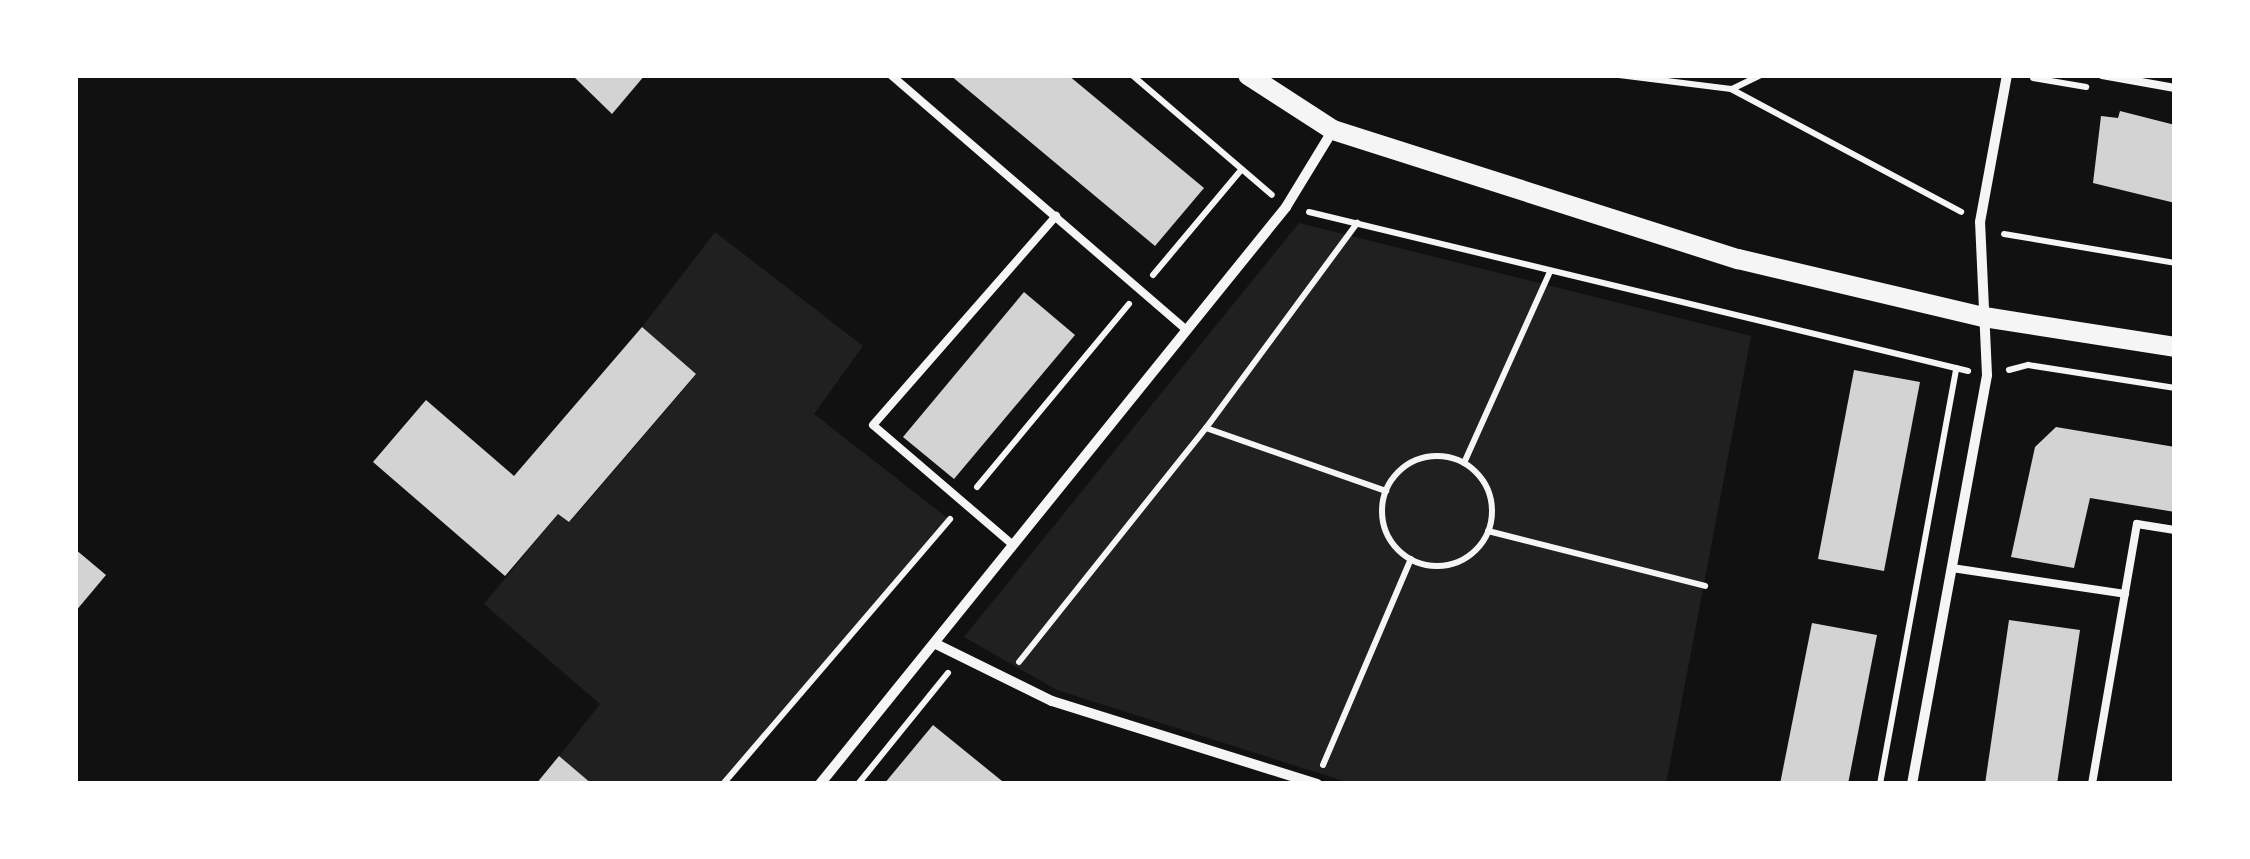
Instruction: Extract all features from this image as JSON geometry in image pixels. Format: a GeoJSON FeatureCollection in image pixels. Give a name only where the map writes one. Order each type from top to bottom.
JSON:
{"type":"FeatureCollection","features":[{"type":"Feature","properties":{"kind":"main road"},"geometry":{"type":"LineString","coordinates":[[1248,75],[1333,130],[1738,259],[1984,317],[2175,348]]}},
{"type":"Feature","properties":{"kind":"street"},"geometry":{"type":"LineString","coordinates":[[1912,784],[1988,375],[1980,222],[2007,75]]}},
{"type":"Feature","properties":{"kind":"street"},"geometry":{"type":"LineString","coordinates":[[820,784],[1286,206],[1333,130]]}},
{"type":"Feature","properties":{"kind":"street"},"geometry":{"type":"LineString","coordinates":[[936,644],[1052,701],[1316,784]]}},
{"type":"Feature","properties":{"kind":"lane"},"geometry":{"type":"LineString","coordinates":[[890,75],[1186,330]]}},
{"type":"Feature","properties":{"kind":"lane"},"geometry":{"type":"LineString","coordinates":[[2102,75],[2175,88]]}},
{"type":"Feature","properties":{"kind":"lane"},"geometry":{"type":"LineString","coordinates":[[1013,545],[873,424],[1056,216]]}},
{"type":"Feature","properties":{"kind":"lane"},"geometry":{"type":"LineString","coordinates":[[2092,784],[2138,524],[2175,530]]}},
{"type":"Feature","properties":{"kind":"lane"},"geometry":{"type":"LineString","coordinates":[[1952,568],[2125,594]]}},
{"type":"Feature","properties":{"kind":"path"},"geometry":{"type":"LineString","coordinates":[[1132,75],[1286,206],[1988,375],[2028,365],[2175,388]]}},
{"type":"Feature","properties":{"kind":"path"},"geometry":{"type":"LineString","coordinates":[[1619,75],[1731,89],[2004,234],[2175,263]]}},
{"type":"Feature","properties":{"kind":"path"},"geometry":{"type":"LineString","coordinates":[[1731,89],[1761,75]]}},
{"type":"Feature","properties":{"kind":"path"},"geometry":{"type":"LineString","coordinates":[[975,490],[1242,169]]}},
{"type":"Feature","properties":{"kind":"path"},"geometry":{"type":"LineString","coordinates":[[1006,679],[1206,428],[1357,224]]}},
{"type":"Feature","properties":{"kind":"path"},"geometry":{"type":"LineString","coordinates":[[1464,463],[1550,272]]}},
{"type":"Feature","properties":{"kind":"path"},"geometry":{"type":"LineString","coordinates":[[1880,784],[1956,368]]}},
{"type":"Feature","properties":{"kind":"path"},"geometry":{"type":"LineString","coordinates":[[1206,428],[1386,491]]}},
{"type":"Feature","properties":{"kind":"path"},"geometry":{"type":"LineString","coordinates":[[1438,456],[1464,463],[1489,493],[1488,532],[1473,552],[1449,565],[1411,559],[1386,530],[1386,491],[1413,462],[1438,456]]}},
{"type":"Feature","properties":{"kind":"path"},"geometry":{"type":"LineString","coordinates":[[723,784],[962,505]]}},
{"type":"Feature","properties":{"kind":"path"},"geometry":{"type":"LineString","coordinates":[[1488,532],[1706,586]]}},
{"type":"Feature","properties":{"kind":"path"},"geometry":{"type":"LineString","coordinates":[[1316,784],[1411,559]]}},
{"type":"Feature","properties":{"kind":"path"},"geometry":{"type":"LineString","coordinates":[[858,784],[962,656]]}},
{"type":"Feature","properties":{"kind":"shaded area"},"geometry":{"type":"Polygon","coordinates":[[[1299,223],[1751,336],[1666,784],[1353,784],[1057,690],[964,637],[1299,223]]]}},
{"type":"Feature","properties":{"kind":"shaded area"},"geometry":{"type":"Polygon","coordinates":[[[715,232],[863,346],[814,414],[950,520],[723,784],[592,784],[559,756],[600,704],[484,604],[558,514],[570,522],[696,375],[642,327],[715,232]]]}},
{"type":"Feature","properties":{"kind":"building"},"geometry":{"type":"Polygon","coordinates":[[[572,75],[645,75],[612,114],[572,75]]]}},
{"type":"Feature","properties":{"kind":"building"},"geometry":{"type":"Polygon","coordinates":[[[950,75],[1068,75],[1204,188],[1155,246],[950,75]]]}},
{"type":"Feature","properties":{"kind":"building"},"geometry":{"type":"Polygon","coordinates":[[[2120,111],[2175,125],[2175,203],[2093,183],[2101,116],[2118,118],[2120,111]]]}},
{"type":"Feature","properties":{"kind":"building"},"geometry":{"type":"Polygon","coordinates":[[[1024,292],[1075,335],[954,479],[903,437],[1024,292]]]}},
{"type":"Feature","properties":{"kind":"building"},"geometry":{"type":"Polygon","coordinates":[[[642,327],[696,374],[569,522],[558,514],[505,576],[373,462],[426,400],[514,476],[642,327]]]}},
{"type":"Feature","properties":{"kind":"building"},"geometry":{"type":"Polygon","coordinates":[[[1854,370],[1920,382],[1884,571],[1818,559],[1854,370]]]}},
{"type":"Feature","properties":{"kind":"building"},"geometry":{"type":"Polygon","coordinates":[[[2056,427],[2175,447],[2175,512],[2090,498],[2074,568],[2011,557],[2035,447],[2056,427]]]}},
{"type":"Feature","properties":{"kind":"building"},"geometry":{"type":"Polygon","coordinates":[[[75,549],[106,575],[75,612],[75,549]]]}},
{"type":"Feature","properties":{"kind":"building"},"geometry":{"type":"Polygon","coordinates":[[[2009,620],[2080,630],[2057,784],[1985,784],[2009,620]]]}},
{"type":"Feature","properties":{"kind":"building"},"geometry":{"type":"Polygon","coordinates":[[[1812,623],[1877,635],[1848,784],[1780,784],[1812,623]]]}},
{"type":"Feature","properties":{"kind":"building"},"geometry":{"type":"Polygon","coordinates":[[[933,725],[1002,781],[884,784],[933,725]]]}},
{"type":"Feature","properties":{"kind":"building"},"geometry":{"type":"Polygon","coordinates":[[[559,756],[592,784],[536,784],[559,756]]]}}]}
